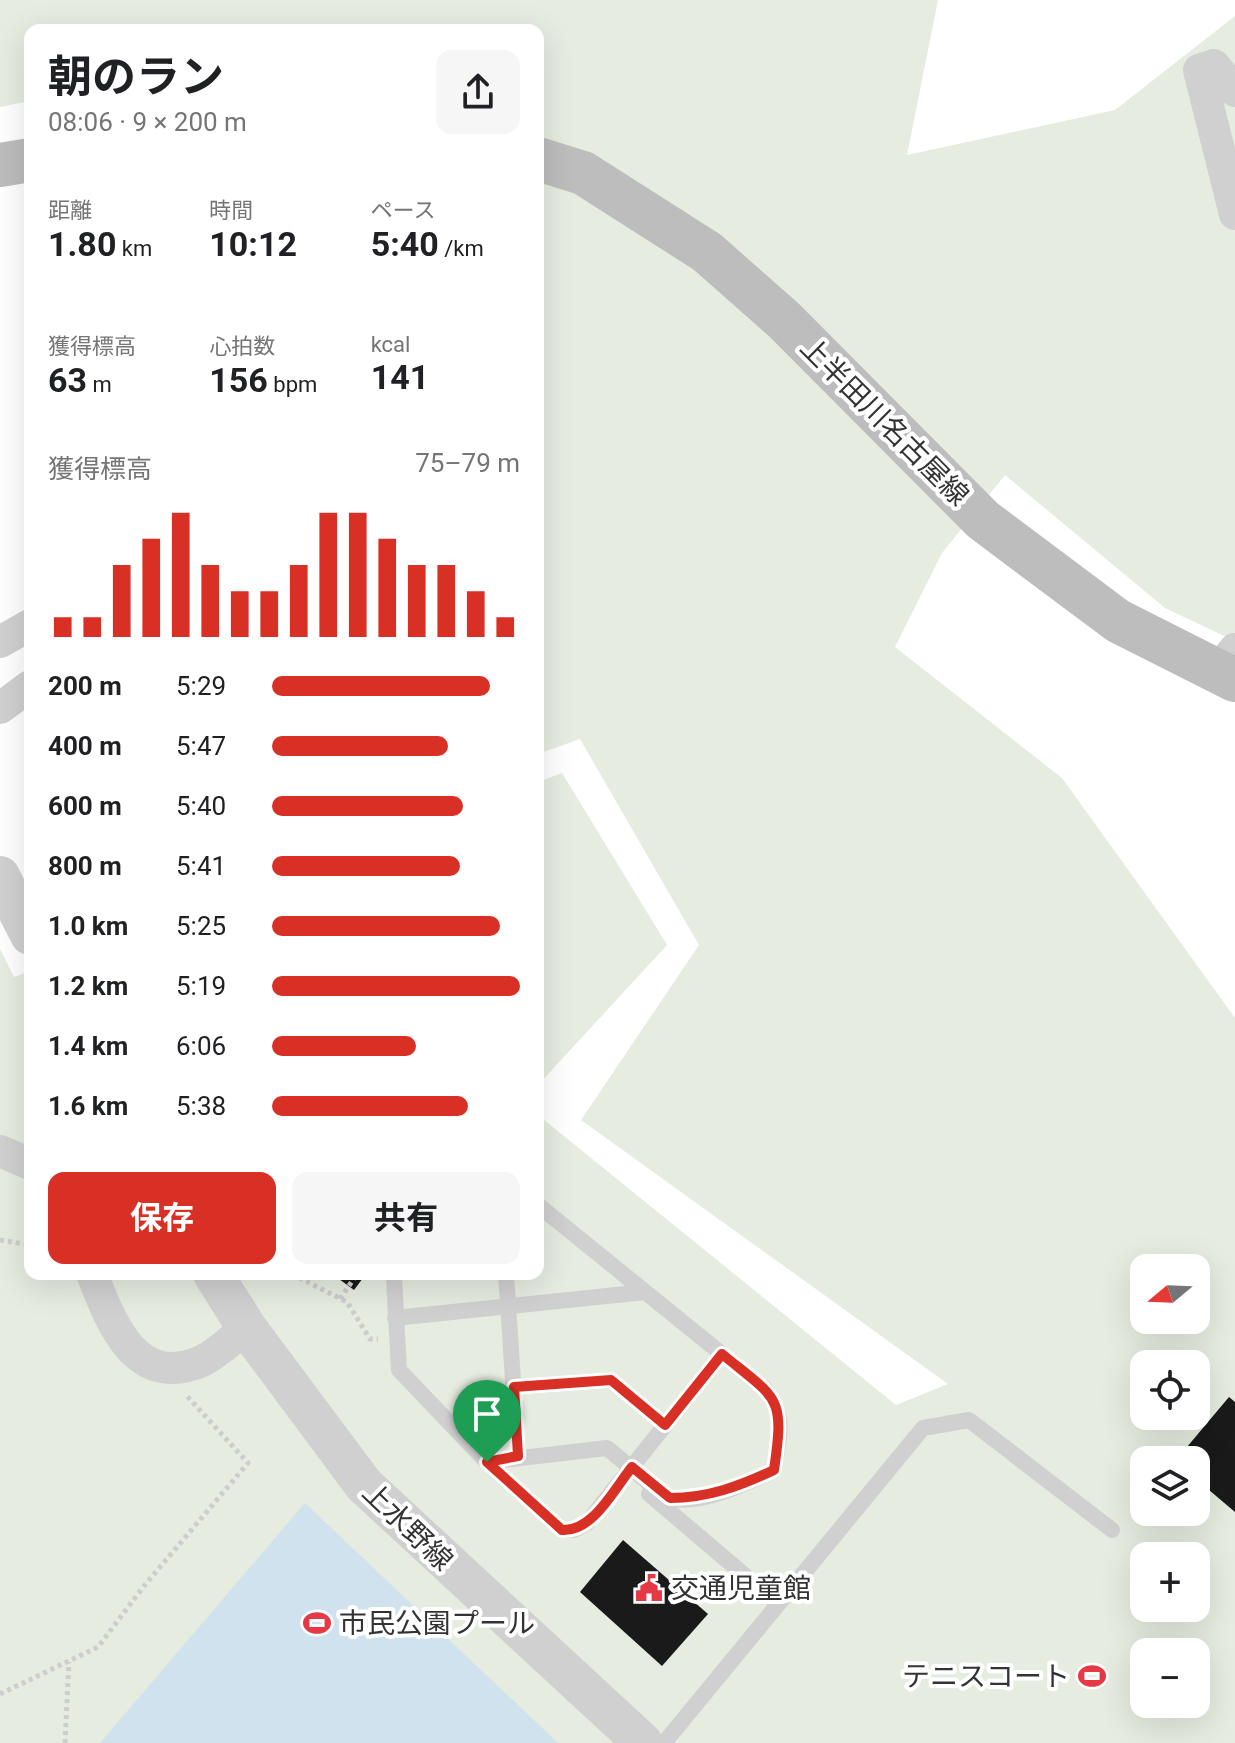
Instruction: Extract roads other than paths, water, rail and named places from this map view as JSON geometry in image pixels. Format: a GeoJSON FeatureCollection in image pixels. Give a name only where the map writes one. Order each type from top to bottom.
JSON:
{"type":"FeatureCollection","features":[{"type":"Feature","properties":{"kind":"main road"},"geometry":{"type":"LineString","coordinates":[[0,165],[24,161]]}},
{"type":"Feature","properties":{"kind":"main road","name":"上半田川名古屋線"},"geometry":{"type":"LineString","coordinates":[[544,161],[583,173],[707,252],[784,320],[983,520],[1118,621],[1229,667]]}},
{"type":"Feature","properties":{"kind":"street"},"geometry":{"type":"LineString","coordinates":[[1235,91],[1214,65],[1199,70],[1235,214]]}},
{"type":"Feature","properties":{"kind":"street"},"geometry":{"type":"LineString","coordinates":[[0,642],[24,628]]}},
{"type":"Feature","properties":{"kind":"street"},"geometry":{"type":"LineString","coordinates":[[0,708],[24,690]]}},
{"type":"Feature","properties":{"kind":"street"},"geometry":{"type":"LineString","coordinates":[[0,876],[24,923]]}},
{"type":"Feature","properties":{"kind":"street"},"geometry":{"type":"LineString","coordinates":[[0,1151],[24,1161]]}},
{"type":"Feature","properties":{"kind":"street"},"geometry":{"type":"LineString","coordinates":[[94,1280],[107,1314],[132,1354],[169,1369],[202,1361],[247,1328]]}},
{"type":"Feature","properties":{"kind":"street","name":"上水野線"},"geometry":{"type":"LineString","coordinates":[[217,1280],[247,1328],[364,1485],[643,1743]]}},
{"type":"Feature","properties":{"kind":"lane"},"geometry":{"type":"LineString","coordinates":[[544,1210],[765,1389],[778,1407],[781,1426],[774,1470],[740,1486],[693,1498],[670,1498],[629,1470]]}},
{"type":"Feature","properties":{"kind":"lane"},"geometry":{"type":"LineString","coordinates":[[394,1280],[399,1370],[487,1462],[562,1530],[574,1530],[587,1523],[722,1354]]}},
{"type":"Feature","properties":{"kind":"lane"},"geometry":{"type":"LineString","coordinates":[[506,1280],[518,1456]]}},
{"type":"Feature","properties":{"kind":"lane"},"geometry":{"type":"LineString","coordinates":[[395,1318],[645,1292]]}},
{"type":"Feature","properties":{"kind":"lane"},"geometry":{"type":"LineString","coordinates":[[514,1387],[611,1380],[665,1425]]}},
{"type":"Feature","properties":{"kind":"lane"},"geometry":{"type":"LineString","coordinates":[[664,1743],[776,1602],[923,1428],[969,1420],[1112,1530]]}},
{"type":"Feature","properties":{"kind":"lane"},"geometry":{"type":"LineString","coordinates":[[487,1462],[607,1448],[776,1602]]}},
{"type":"Feature","properties":{"kind":"water","name":"市民公園プール"},"geometry":{"type":"Polygon","coordinates":[[[305,1503],[558,1743],[100,1743],[305,1503]]]}},
{"type":"Feature","properties":{"kind":"place","name":"交通児童館"},"geometry":{"type":"Point","coordinates":[649,1588]}},
{"type":"Feature","properties":{"kind":"place","name":"市民公園プール"},"geometry":{"type":"Point","coordinates":[317,1623]}},
{"type":"Feature","properties":{"kind":"place","name":"テニスコート"},"geometry":{"type":"Point","coordinates":[1092,1676]}}]}
